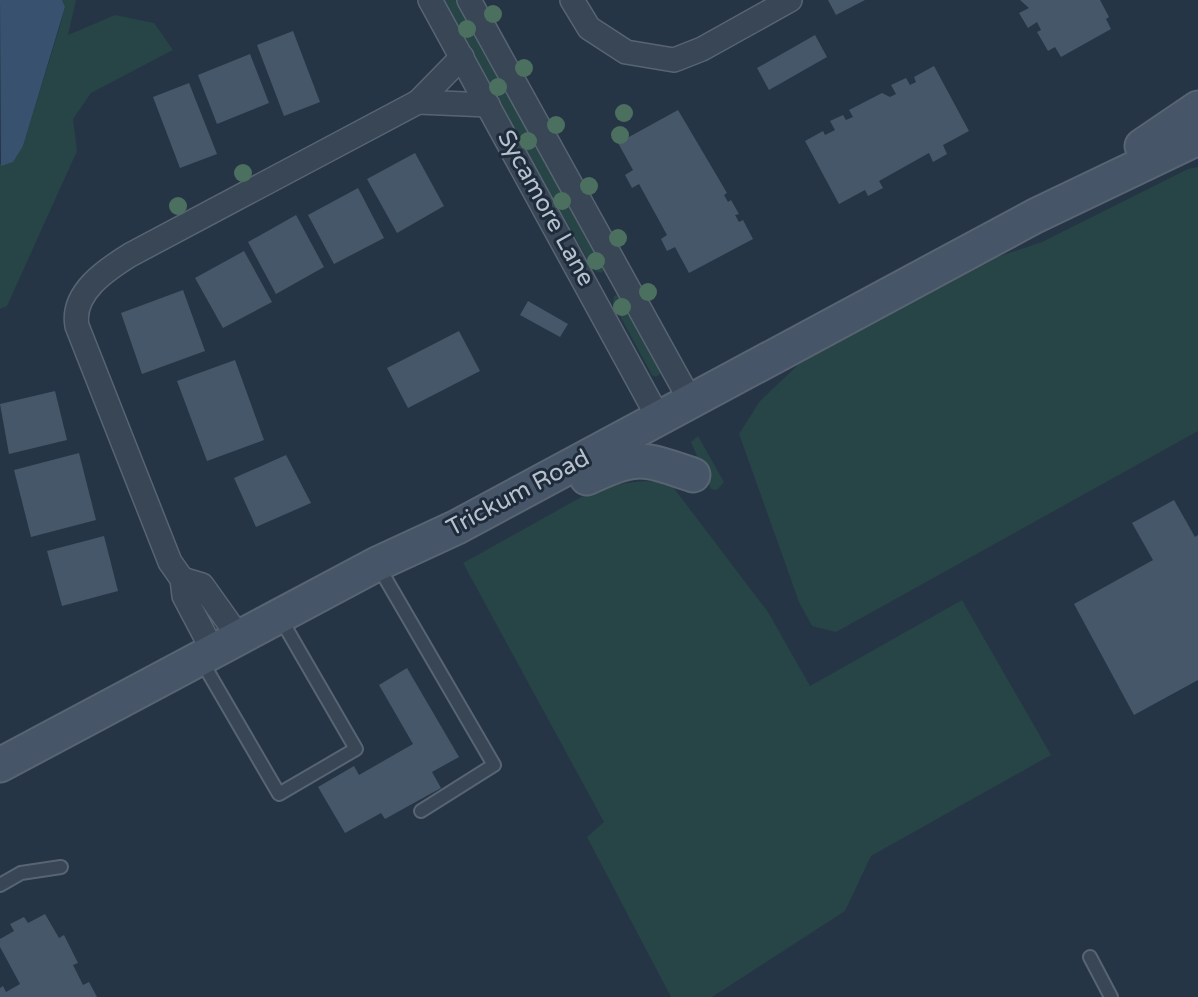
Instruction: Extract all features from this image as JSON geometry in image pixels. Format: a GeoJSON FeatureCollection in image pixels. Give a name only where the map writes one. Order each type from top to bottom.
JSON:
{"type":"FeatureCollection","features":[{"type":"Feature","properties":{"kind":"street","name":"Sycamore Lane"},"geometry":{"type":"LineString","coordinates":[[430,0],[659,417]]}},
{"type":"Feature","properties":{"kind":"street","name":"Sycamore Lane"},"geometry":{"type":"LineString","coordinates":[[469,0],[690,400]]}},
{"type":"Feature","properties":{"kind":"street"},"geometry":{"type":"LineString","coordinates":[[572,0],[589,28],[626,52],[674,60],[702,49],[790,0]]}},
{"type":"Feature","properties":{"kind":"street"},"geometry":{"type":"LineString","coordinates":[[217,649],[202,585],[182,579],[170,562],[75,316],[87,291],[100,274],[130,255],[418,102],[462,57]]}},
{"type":"Feature","properties":{"kind":"street"},"geometry":{"type":"LineString","coordinates":[[418,102],[488,105]]}},
{"type":"Feature","properties":{"kind":"street","name":"Trickum Road"},"geometry":{"type":"LineString","coordinates":[[1035,216],[1198,108]]}},
{"type":"Feature","properties":{"kind":"street","name":"Trickum Road"},"geometry":{"type":"LineString","coordinates":[[0,765],[377,564],[459,526],[1035,216],[1198,138]]}},
{"type":"Feature","properties":{"kind":"street"},"geometry":{"type":"LineString","coordinates":[[459,526],[484,527],[619,462],[642,458],[693,475]]}},
{"type":"Feature","properties":{"kind":"lane"},"geometry":{"type":"LineString","coordinates":[[377,564],[494,765],[421,811]]}},
{"type":"Feature","properties":{"kind":"lane"},"geometry":{"type":"LineString","coordinates":[[217,649],[279,794],[356,749],[279,616]]}},
{"type":"Feature","properties":{"kind":"lane"},"geometry":{"type":"LineString","coordinates":[[0,885],[21,873],[61,867]]}},
{"type":"Feature","properties":{"kind":"lane"},"geometry":{"type":"LineString","coordinates":[[1090,957],[1111,997]]}},
{"type":"Feature","properties":{"kind":"green space"},"geometry":{"type":"Polygon","coordinates":[[[62,0],[76,0],[68,35],[115,15],[154,23],[173,50],[91,93],[73,119],[77,151],[7,306],[0,309],[0,163],[2,166],[23,146],[60,26],[65,7],[62,0]]]}},
{"type":"Feature","properties":{"kind":"green space"},"geometry":{"type":"Polygon","coordinates":[[[442,0],[458,0],[606,266],[602,273],[595,271],[590,264],[442,0]]]}},
{"type":"Feature","properties":{"kind":"green space"},"geometry":{"type":"Polygon","coordinates":[[[1198,167],[1198,431],[836,632],[812,626],[799,602],[739,434],[760,401],[799,364],[994,258],[1042,242],[1188,169],[1198,167]]]}},
{"type":"Feature","properties":{"kind":"green space"},"geometry":{"type":"Polygon","coordinates":[[[620,294],[662,372],[656,377],[652,375],[613,303],[614,296],[620,294]]]}},
{"type":"Feature","properties":{"kind":"green space"},"geometry":{"type":"Polygon","coordinates":[[[698,436],[724,482],[717,490],[711,489],[691,442],[698,436]]]}},
{"type":"Feature","properties":{"kind":"green space"},"geometry":{"type":"Polygon","coordinates":[[[645,481],[670,483],[768,612],[810,686],[962,600],[1051,755],[871,856],[845,911],[712,997],[671,997],[587,837],[604,822],[463,563],[601,486],[645,481]]]}},
{"type":"Feature","properties":{"kind":"water"},"geometry":{"type":"Polygon","coordinates":[[[0,0],[62,0],[65,7],[23,146],[13,162],[1,166],[0,0]]]}},
{"type":"Feature","properties":{"kind":"building"},"geometry":{"type":"Polygon","coordinates":[[[828,0],[865,0],[836,15],[828,0]]]}},
{"type":"Feature","properties":{"kind":"building"},"geometry":{"type":"Polygon","coordinates":[[[1020,0],[1100,0],[1109,17],[1106,19],[1111,29],[1061,57],[1055,47],[1048,51],[1037,32],[1041,30],[1037,22],[1028,28],[1019,13],[1029,8],[1020,0]]]}},
{"type":"Feature","properties":{"kind":"building"},"geometry":{"type":"Polygon","coordinates":[[[293,31],[320,102],[284,116],[257,45],[293,31]]]}},
{"type":"Feature","properties":{"kind":"building"},"geometry":{"type":"Polygon","coordinates":[[[815,35],[827,57],[769,90],[757,68],[815,35]]]}},
{"type":"Feature","properties":{"kind":"building"},"geometry":{"type":"Polygon","coordinates":[[[250,54],[269,103],[217,124],[198,75],[250,54]]]}},
{"type":"Feature","properties":{"kind":"building"},"geometry":{"type":"Polygon","coordinates":[[[934,66],[969,131],[943,145],[947,154],[933,162],[929,153],[879,181],[883,188],[868,196],[865,190],[839,204],[805,141],[823,131],[825,135],[835,130],[830,121],[843,115],[846,120],[853,117],[849,110],[882,93],[890,97],[896,94],[891,85],[906,78],[910,85],[916,82],[914,77],[934,66]]]}},
{"type":"Feature","properties":{"kind":"building"},"geometry":{"type":"Polygon","coordinates":[[[189,83],[217,154],[180,168],[153,97],[189,83]]]}},
{"type":"Feature","properties":{"kind":"building"},"geometry":{"type":"Polygon","coordinates":[[[678,110],[727,193],[724,195],[728,202],[731,200],[739,214],[735,215],[739,222],[743,220],[753,239],[689,273],[675,247],[667,251],[661,239],[667,235],[639,184],[632,188],[625,175],[633,170],[618,143],[678,110]]]}},
{"type":"Feature","properties":{"kind":"building"},"geometry":{"type":"Polygon","coordinates":[[[415,153],[444,206],[397,233],[367,179],[415,153]]]}},
{"type":"Feature","properties":{"kind":"building"},"geometry":{"type":"Polygon","coordinates":[[[358,188],[384,238],[334,264],[308,215],[358,188]]]}},
{"type":"Feature","properties":{"kind":"building"},"geometry":{"type":"Polygon","coordinates":[[[296,215],[324,267],[276,294],[248,242],[296,215]]]}},
{"type":"Feature","properties":{"kind":"building"},"geometry":{"type":"Polygon","coordinates":[[[244,251],[272,302],[223,328],[195,278],[244,251]]]}},
{"type":"Feature","properties":{"kind":"building"},"geometry":{"type":"Polygon","coordinates":[[[183,290],[205,351],[142,374],[121,313],[183,290]]]}},
{"type":"Feature","properties":{"kind":"building"},"geometry":{"type":"Polygon","coordinates":[[[528,301],[568,324],[560,337],[520,315],[528,301]]]}},
{"type":"Feature","properties":{"kind":"building"},"geometry":{"type":"Polygon","coordinates":[[[459,331],[480,371],[408,408],[387,368],[459,331]]]}},
{"type":"Feature","properties":{"kind":"building"},"geometry":{"type":"Polygon","coordinates":[[[235,360],[264,440],[207,461],[177,381],[235,360]]]}},
{"type":"Feature","properties":{"kind":"building"},"geometry":{"type":"Polygon","coordinates":[[[55,391],[67,440],[9,454],[0,404],[55,391]]]}},
{"type":"Feature","properties":{"kind":"building"},"geometry":{"type":"Polygon","coordinates":[[[79,453],[96,520],[31,537],[14,470],[79,453]]]}},
{"type":"Feature","properties":{"kind":"building"},"geometry":{"type":"Polygon","coordinates":[[[286,455],[311,503],[256,527],[234,478],[286,455]]]}},
{"type":"Feature","properties":{"kind":"building"},"geometry":{"type":"Polygon","coordinates":[[[1174,500],[1195,537],[1198,535],[1198,680],[1134,715],[1074,604],[1153,560],[1132,523],[1174,500]]]}},
{"type":"Feature","properties":{"kind":"building"},"geometry":{"type":"Polygon","coordinates":[[[104,536],[118,591],[62,606],[47,551],[104,536]]]}},
{"type":"Feature","properties":{"kind":"building"},"geometry":{"type":"Polygon","coordinates":[[[407,668],[459,757],[432,772],[441,788],[385,819],[381,813],[345,833],[318,787],[354,766],[359,775],[413,744],[379,685],[407,668]]]}},
{"type":"Feature","properties":{"kind":"building"},"geometry":{"type":"Polygon","coordinates":[[[45,914],[59,938],[64,935],[78,963],[73,965],[83,985],[89,982],[97,997],[0,997],[0,988],[3,986],[6,992],[20,984],[0,947],[0,939],[14,931],[10,924],[24,917],[28,923],[45,914]]]}}]}
